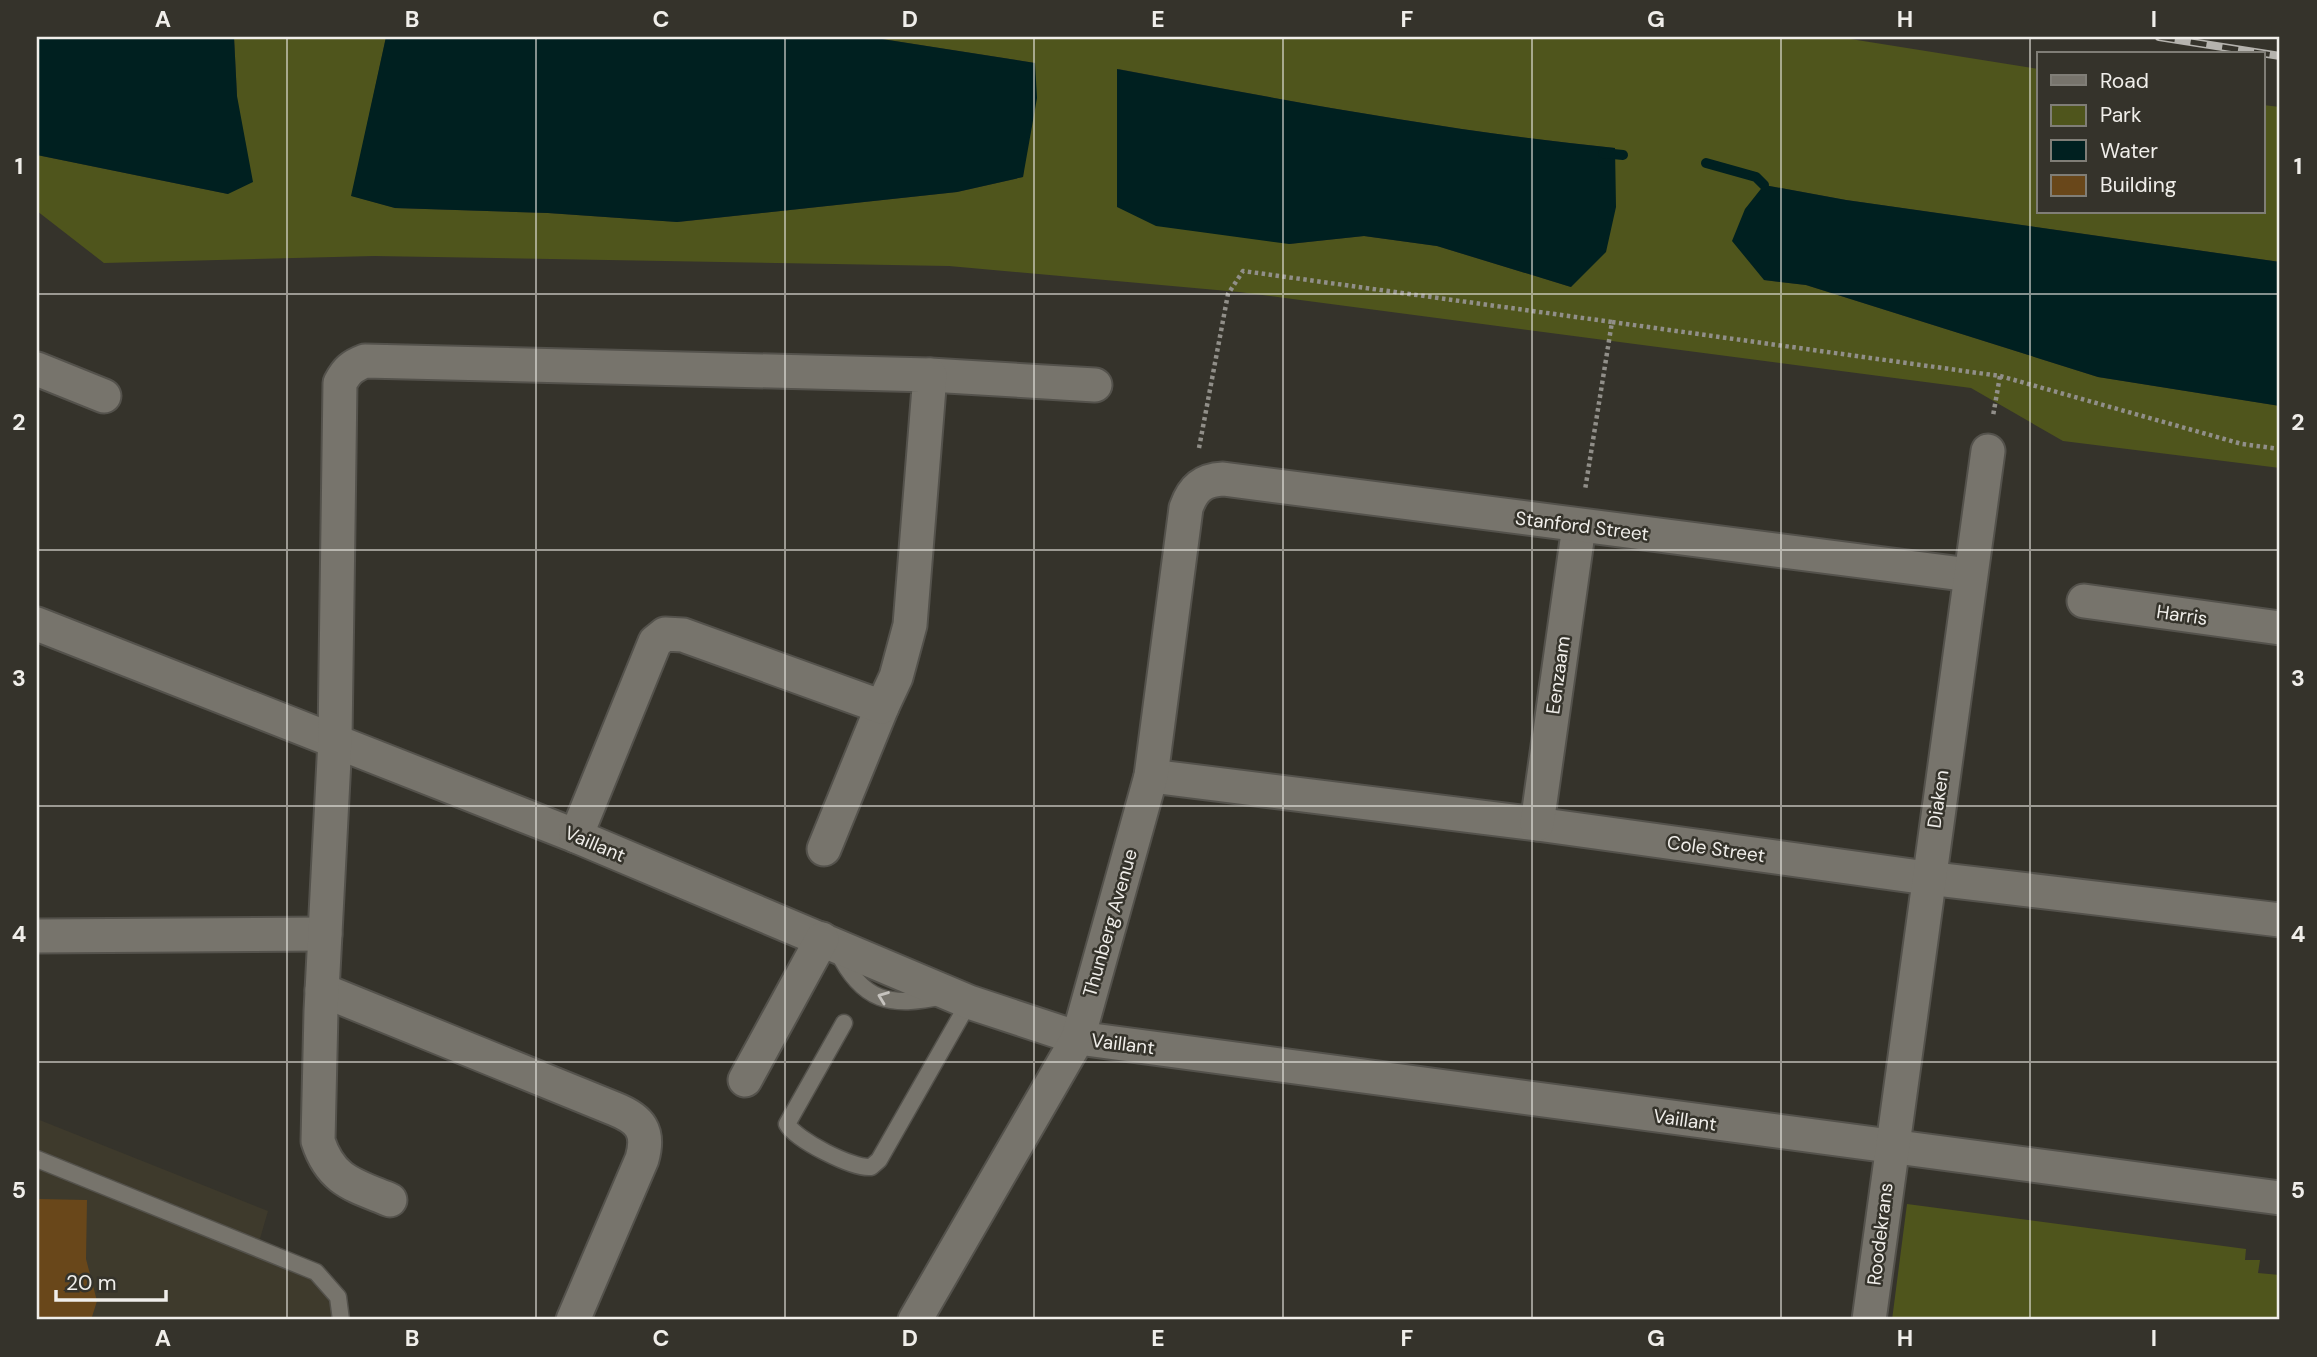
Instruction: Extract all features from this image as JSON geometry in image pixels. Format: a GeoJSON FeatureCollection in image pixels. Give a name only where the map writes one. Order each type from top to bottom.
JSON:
{"type":"FeatureCollection","features":[{"type":"Feature","properties":{"kind":"street"},"geometry":{"type":"LineString","coordinates":[[390,1200],[344,1181],[335,1174],[318,1141],[322,990],[335,740],[340,383],[352,366],[365,361],[930,375],[1095,384]]}},
{"type":"Feature","properties":{"kind":"street"},"geometry":{"type":"LineString","coordinates":[[37,369],[104,396]]}},
{"type":"Feature","properties":{"kind":"street"},"geometry":{"type":"LineString","coordinates":[[824,849],[896,677],[910,625],[930,375]]}},
{"type":"Feature","properties":{"kind":"street","name":"Diaken"},"geometry":{"type":"LineString","coordinates":[[1891,1148],[1988,451]]}},
{"type":"Feature","properties":{"kind":"street","name":"Stanford Street"},"geometry":{"type":"LineString","coordinates":[[1193,493],[1203,482],[1223,479],[1970,575]]}},
{"type":"Feature","properties":{"kind":"street","name":"Thunberg Avenue"},"geometry":{"type":"LineString","coordinates":[[915,1320],[1078,1038],[1151,776],[1193,493]]}},
{"type":"Feature","properties":{"kind":"street","name":"Eenzaam"},"geometry":{"type":"LineString","coordinates":[[1537,824],[1579,526]]}},
{"type":"Feature","properties":{"kind":"street","name":"Harris"},"geometry":{"type":"LineString","coordinates":[[2084,601],[2280,628]]}},
{"type":"Feature","properties":{"kind":"street","name":"Vaillant"},"geometry":{"type":"LineString","coordinates":[[37,624],[576,835],[959,998],[1078,1038],[2280,1198]]}},
{"type":"Feature","properties":{"kind":"street"},"geometry":{"type":"LineString","coordinates":[[576,835],[655,642],[665,634],[683,635],[882,707]]}},
{"type":"Feature","properties":{"kind":"street","name":"Cole Street"},"geometry":{"type":"LineString","coordinates":[[1151,776],[1537,824],[1927,878],[2280,920]]}},
{"type":"Feature","properties":{"kind":"street"},"geometry":{"type":"LineString","coordinates":[[37,936],[325,934]]}},
{"type":"Feature","properties":{"kind":"street"},"geometry":{"type":"LineString","coordinates":[[745,1080],[829,942]]}},
{"type":"Feature","properties":{"kind":"street"},"geometry":{"type":"LineString","coordinates":[[322,990],[633,1116],[642,1125],[646,1136],[642,1159],[573,1320]]}},
{"type":"Feature","properties":{"kind":"street","name":"Roodekrans"},"geometry":{"type":"LineString","coordinates":[[1869,1320],[1891,1148]]}},
{"type":"Feature","properties":{"kind":"lane"},"geometry":{"type":"LineString","coordinates":[[844,1023],[787,1124],[796,1135],[852,1165],[871,1167],[879,1160],[959,998]]}},
{"type":"Feature","properties":{"kind":"lane"},"geometry":{"type":"LineString","coordinates":[[37,1159],[316,1272],[338,1297],[341,1320]]}},
{"type":"Feature","properties":{"kind":"path"},"geometry":{"type":"LineString","coordinates":[[1193,493],[1228,294],[1243,271],[2000,376],[2242,444],[2280,449]]}},
{"type":"Feature","properties":{"kind":"path"},"geometry":{"type":"LineString","coordinates":[[1579,526],[1612,322]]}},
{"type":"Feature","properties":{"kind":"path"},"geometry":{"type":"LineString","coordinates":[[1988,451],[2000,376]]}},
{"type":"Feature","properties":{"kind":"shaded area"},"geometry":{"type":"Polygon","coordinates":[[[37,1119],[268,1211],[257,1249],[327,1284],[339,1320],[37,1320],[37,1119]]]}},
{"type":"Feature","properties":{"kind":"green space"},"geometry":{"type":"Polygon","coordinates":[[[234,37],[386,37],[352,196],[395,208],[548,213],[678,222],[957,192],[1023,177],[1035,63],[869,37],[1838,37],[2037,69],[2037,214],[2264,214],[2264,105],[2280,107],[2280,262],[1846,200],[1764,185],[1764,280],[1806,285],[2098,377],[2280,406],[2280,468],[2063,441],[1971,388],[1239,292],[949,266],[374,256],[104,263],[37,211],[37,155],[228,194],[237,96],[234,37]],[[1118,69],[1289,244],[1364,236],[1437,246],[1571,287],[1615,148],[1427,124],[1118,69]]]}},
{"type":"Feature","properties":{"kind":"green space"},"geometry":{"type":"Polygon","coordinates":[[[1907,1204],[2246,1249],[2245,1260],[2260,1260],[2258,1273],[2280,1275],[2280,1320],[1892,1320],[1907,1204]]]}},
{"type":"Feature","properties":{"kind":"water"},"geometry":{"type":"Polygon","coordinates":[[[37,37],[234,37],[237,96],[253,182],[228,194],[37,155],[37,37]]]}},
{"type":"Feature","properties":{"kind":"water"},"geometry":{"type":"Polygon","coordinates":[[[386,37],[869,37],[1035,63],[1037,98],[1023,177],[957,192],[677,222],[548,213],[395,208],[351,196],[386,37]]]}},
{"type":"Feature","properties":{"kind":"water"},"geometry":{"type":"Polygon","coordinates":[[[1117,69],[1427,124],[1615,148],[1616,207],[1606,252],[1571,287],[1437,246],[1364,236],[1289,244],[1156,226],[1117,207],[1117,69]]]}},
{"type":"Feature","properties":{"kind":"water"},"geometry":{"type":"Polygon","coordinates":[[[1764,185],[1846,200],[2280,262],[2280,406],[2098,377],[1806,285],[1764,280],[1732,241],[1745,209],[1764,185]]]}},
{"type":"Feature","properties":{"kind":"building"},"geometry":{"type":"Polygon","coordinates":[[[37,1199],[87,1200],[86,1259],[97,1301],[91,1320],[37,1320],[37,1199]]]}},
{"type":"Feature","properties":{"kind":"waterway"},"geometry":{"type":"LineString","coordinates":[[1603,153],[1623,155]]}},
{"type":"Feature","properties":{"kind":"waterway"},"geometry":{"type":"LineString","coordinates":[[1706,163],[1756,177],[1764,185]]}},
{"type":"Feature","properties":{"kind":"railway"},"geometry":{"type":"LineString","coordinates":[[2159,37],[2255,52]]}},
{"type":"Feature","properties":{"kind":"railway"},"geometry":{"type":"LineString","coordinates":[[2264,53],[2280,56]]}}]}
